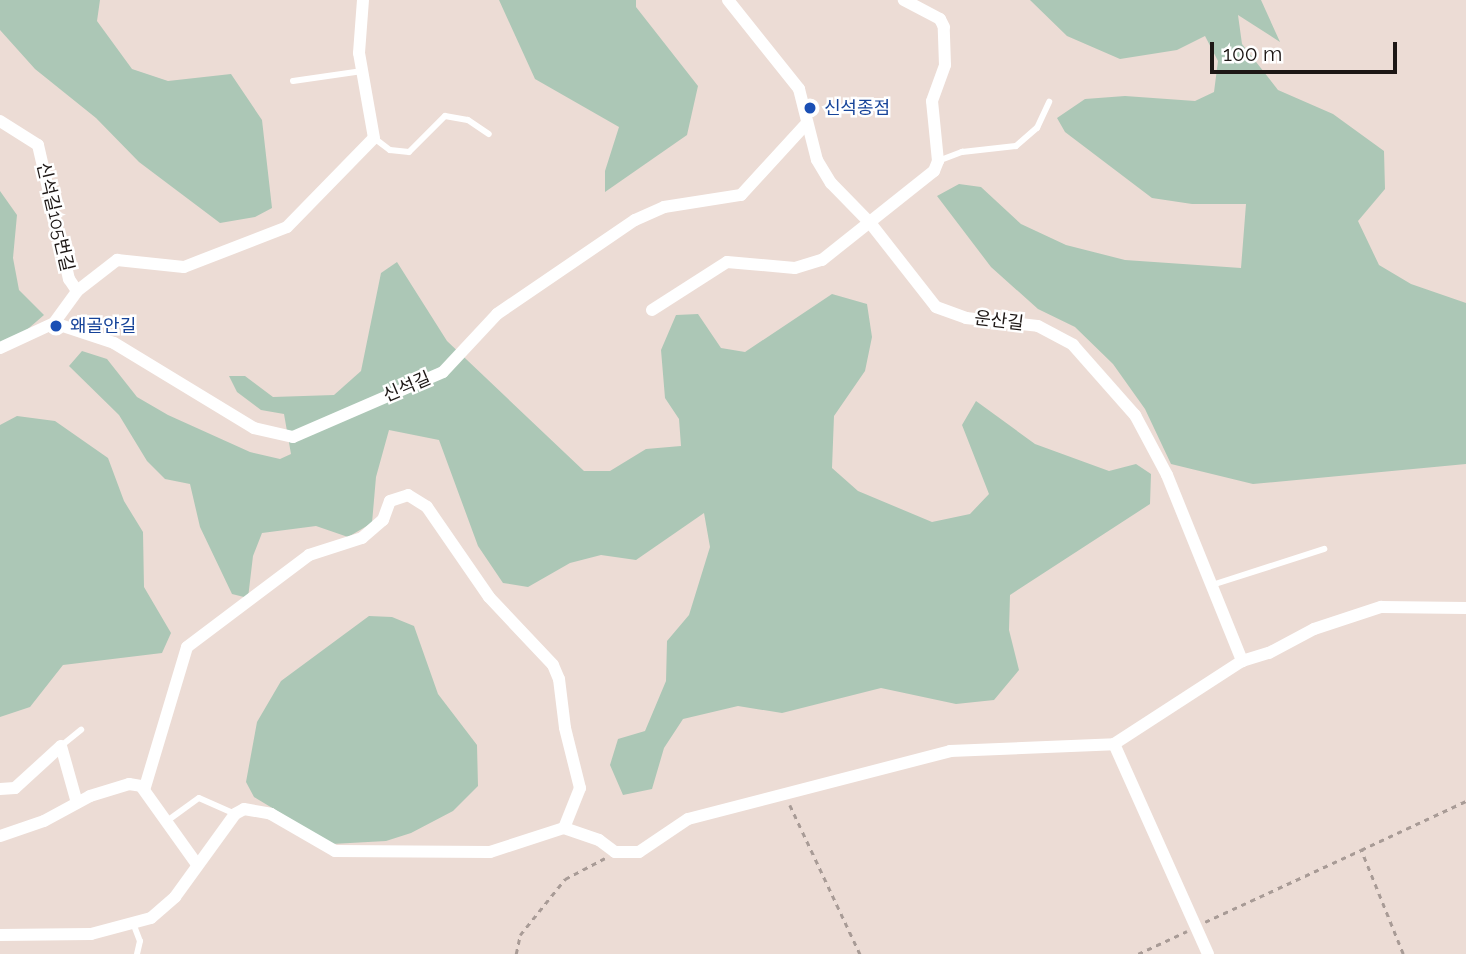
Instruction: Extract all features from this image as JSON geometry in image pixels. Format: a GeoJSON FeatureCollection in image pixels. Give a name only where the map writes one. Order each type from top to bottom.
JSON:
{"type":"FeatureCollection","features":[{"type":"Feature","properties":{"kind":"street"},"geometry":{"type":"LineString","coordinates":[[0,348],[54,323],[77,290],[117,260],[184,267],[287,227],[374,138],[362,71],[363,0]]}},
{"type":"Feature","properties":{"kind":"street","name":"운산길"},"geometry":{"type":"LineString","coordinates":[[728,0],[799,89],[817,160],[831,183],[871,224],[936,307],[966,318],[1038,326],[1073,345],[1135,415],[1167,475],[1242,661]]}},
{"type":"Feature","properties":{"kind":"street"},"geometry":{"type":"LineString","coordinates":[[652,310],[727,262],[807,266],[838,251],[923,182],[938,161],[932,101],[944,65],[944,27],[940,19],[904,0]]}},
{"type":"Feature","properties":{"kind":"street","name":"신석길105번길"},"geometry":{"type":"LineString","coordinates":[[0,121],[37,145],[69,279],[77,290]]}},
{"type":"Feature","properties":{"kind":"street","name":"신석길"},"geometry":{"type":"LineString","coordinates":[[54,323],[114,343],[254,428],[293,437],[443,372],[497,314],[635,220],[664,207],[741,195],[806,124]]}},
{"type":"Feature","properties":{"kind":"street"},"geometry":{"type":"LineString","coordinates":[[196,863],[145,787],[187,647],[309,555],[362,538],[383,520],[390,501],[408,495],[427,507],[489,597],[553,665],[559,679],[565,728],[580,789],[565,828]]}},
{"type":"Feature","properties":{"kind":"street"},"geometry":{"type":"LineString","coordinates":[[0,934],[91,934],[151,918],[175,897],[196,863],[234,814],[244,809],[271,814],[335,851],[490,852],[565,828],[599,840],[615,852],[639,852],[688,819],[786,796],[950,751],[1114,744],[1242,661],[1269,653],[1314,629],[1381,607],[1466,608]]}},
{"type":"Feature","properties":{"kind":"street"},"geometry":{"type":"LineString","coordinates":[[1114,744],[1208,954]]}},
{"type":"Feature","properties":{"kind":"street"},"geometry":{"type":"LineString","coordinates":[[0,789],[15,788],[61,746],[77,803]]}},
{"type":"Feature","properties":{"kind":"street"},"geometry":{"type":"LineString","coordinates":[[0,836],[44,821],[77,803],[114,788],[145,787]]}},
{"type":"Feature","properties":{"kind":"lane"},"geometry":{"type":"LineString","coordinates":[[293,81],[362,71]]}},
{"type":"Feature","properties":{"kind":"lane"},"geometry":{"type":"LineString","coordinates":[[938,161],[962,152],[1016,146],[1037,128],[1049,102]]}},
{"type":"Feature","properties":{"kind":"lane"},"geometry":{"type":"LineString","coordinates":[[374,138],[390,150],[408,152],[445,116],[468,120],[489,134]]}},
{"type":"Feature","properties":{"kind":"lane"},"geometry":{"type":"LineString","coordinates":[[1212,585],[1324,549]]}},
{"type":"Feature","properties":{"kind":"lane"},"geometry":{"type":"LineString","coordinates":[[61,746],[81,730]]}},
{"type":"Feature","properties":{"kind":"lane"},"geometry":{"type":"LineString","coordinates":[[166,822],[199,798],[234,814]]}},
{"type":"Feature","properties":{"kind":"lane"},"geometry":{"type":"LineString","coordinates":[[133,923],[141,941],[137,954]]}},
{"type":"Feature","properties":{"kind":"path"},"geometry":{"type":"LineString","coordinates":[[786,796],[860,954]]}},
{"type":"Feature","properties":{"kind":"path"},"geometry":{"type":"LineString","coordinates":[[1139,954],[1466,801]]}},
{"type":"Feature","properties":{"kind":"path"},"geometry":{"type":"LineString","coordinates":[[1361,850],[1404,954]]}},
{"type":"Feature","properties":{"kind":"path"},"geometry":{"type":"LineString","coordinates":[[516,954],[520,935],[565,879],[615,852]]}},
{"type":"Feature","properties":{"kind":"green space"},"geometry":{"type":"Polygon","coordinates":[[[0,0],[100,0],[97,21],[132,69],[168,81],[231,74],[262,120],[272,208],[255,217],[220,223],[139,162],[96,118],[35,69],[0,30],[0,0]]]}},
{"type":"Feature","properties":{"kind":"green space"},"geometry":{"type":"Polygon","coordinates":[[[499,0],[636,0],[636,7],[698,86],[687,135],[605,192],[605,171],[619,127],[535,79],[499,0]]]}},
{"type":"Feature","properties":{"kind":"green space"},"geometry":{"type":"Polygon","coordinates":[[[1030,0],[1261,0],[1280,42],[1238,15],[1242,44],[1278,90],[1333,114],[1384,151],[1385,189],[1358,221],[1379,265],[1411,284],[1466,303],[1466,464],[1253,484],[1171,464],[1145,409],[1113,364],[1075,327],[1038,309],[991,267],[937,196],[959,184],[981,187],[1021,224],[1066,245],[1125,260],[1241,268],[1246,204],[1192,204],[1152,198],[1065,132],[1057,118],[1085,99],[1125,96],[1195,101],[1214,92],[1218,61],[1205,36],[1177,50],[1120,59],[1067,36],[1030,0]]]}},
{"type":"Feature","properties":{"kind":"green space"},"geometry":{"type":"Polygon","coordinates":[[[0,191],[17,215],[13,258],[19,290],[44,315],[0,353],[0,191]]]}},
{"type":"Feature","properties":{"kind":"green space"},"geometry":{"type":"Polygon","coordinates":[[[397,262],[447,341],[584,471],[610,471],[646,449],[681,446],[679,419],[665,398],[661,350],[676,315],[698,314],[721,348],[745,352],[832,294],[867,304],[872,337],[865,371],[834,416],[832,468],[858,491],[932,522],[970,514],[989,494],[962,425],[976,401],[1035,444],[1109,471],[1136,464],[1151,474],[1150,504],[1010,595],[1009,630],[1019,670],[994,700],[956,704],[881,688],[782,713],[738,706],[683,719],[664,748],[652,789],[623,795],[610,765],[618,739],[645,731],[666,681],[667,641],[689,615],[710,547],[704,513],[636,560],[601,555],[570,563],[528,587],[503,583],[478,546],[439,440],[389,430],[376,477],[372,523],[348,537],[316,526],[262,533],[253,556],[248,598],[232,594],[200,527],[190,484],[165,479],[147,461],[119,415],[69,366],[82,351],[107,359],[137,397],[168,415],[250,452],[280,459],[291,454],[284,414],[261,410],[237,392],[229,376],[245,376],[273,397],[334,395],[361,371],[381,273],[397,262]]]}},
{"type":"Feature","properties":{"kind":"green space"},"geometry":{"type":"Polygon","coordinates":[[[17,416],[55,421],[108,458],[124,501],[143,532],[144,587],[171,633],[162,653],[63,665],[30,707],[0,717],[0,425],[17,416]]]}},
{"type":"Feature","properties":{"kind":"green space"},"geometry":{"type":"Polygon","coordinates":[[[369,616],[392,617],[414,626],[438,694],[477,745],[478,786],[453,811],[411,833],[386,841],[332,844],[254,797],[246,782],[257,722],[281,681],[369,616]]]}},
{"type":"Feature","properties":{"kind":"place","name":"신석종점"},"geometry":{"type":"Point","coordinates":[810,108]}},
{"type":"Feature","properties":{"kind":"place","name":"왜골안길"},"geometry":{"type":"Point","coordinates":[56,326]}}]}
